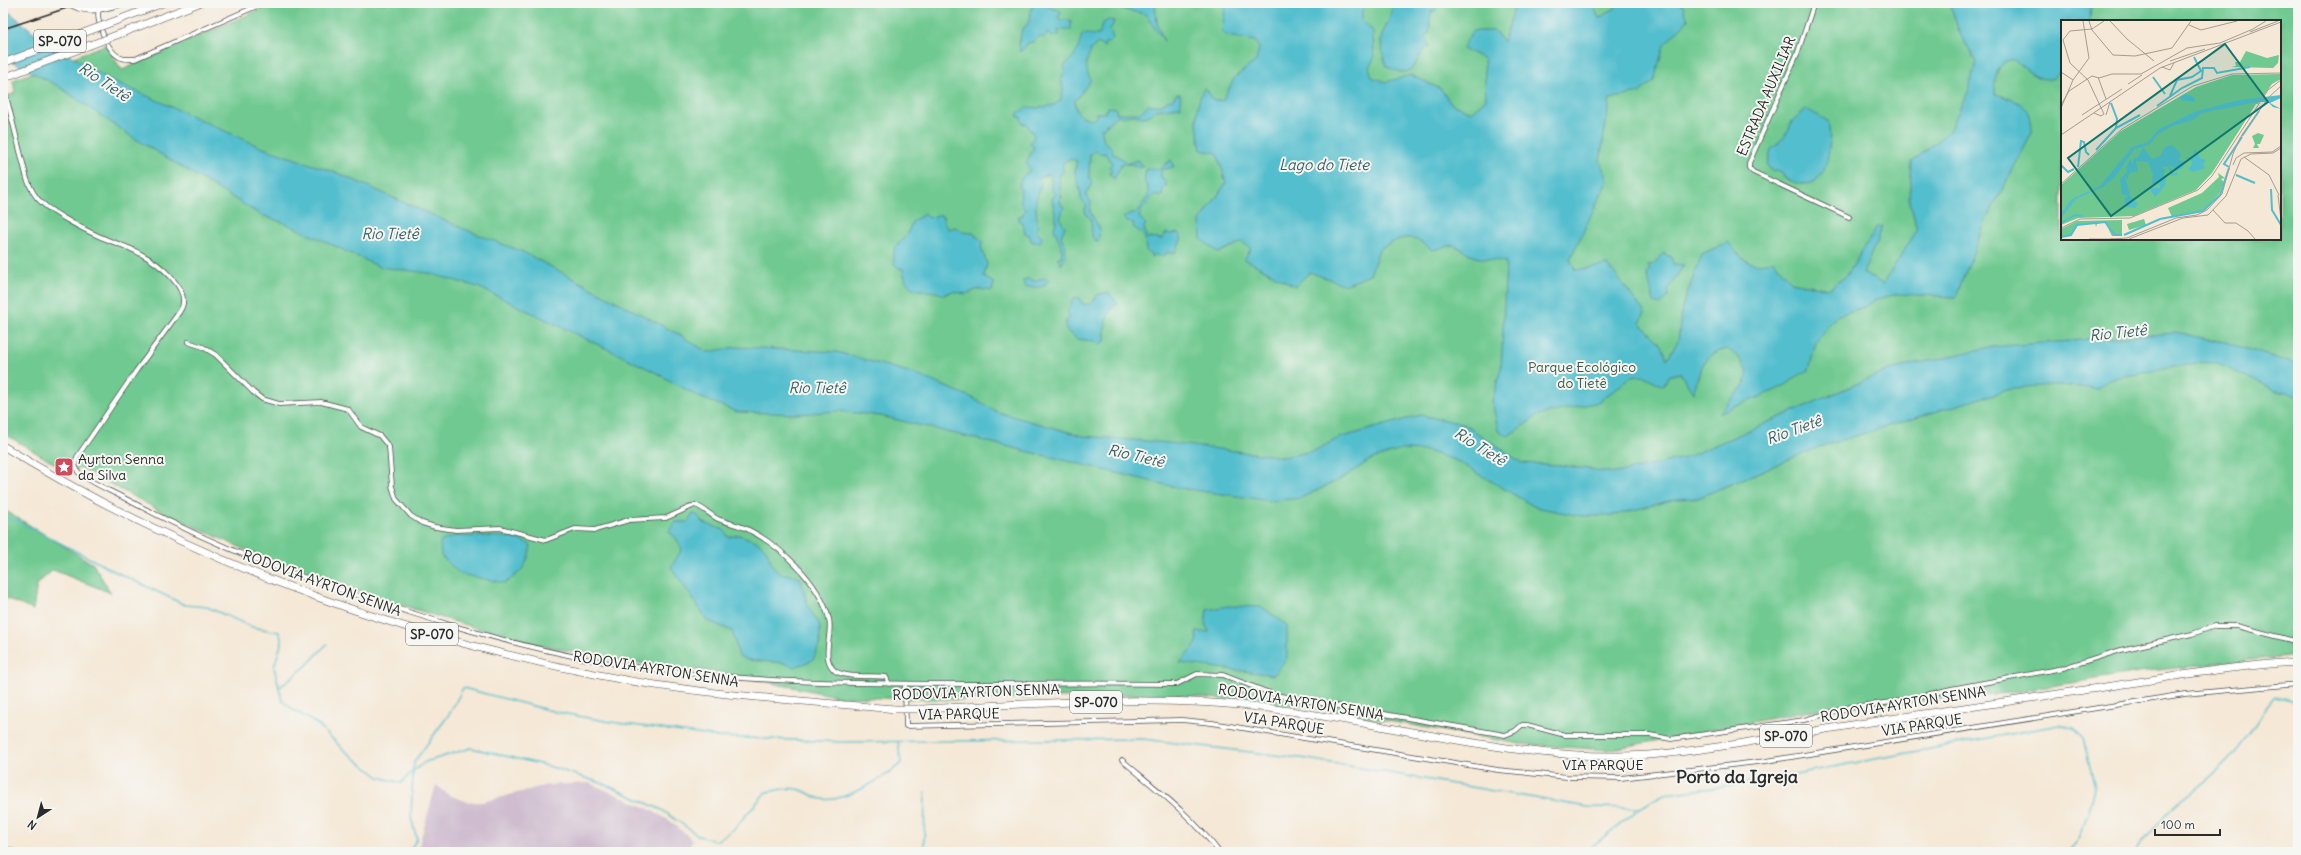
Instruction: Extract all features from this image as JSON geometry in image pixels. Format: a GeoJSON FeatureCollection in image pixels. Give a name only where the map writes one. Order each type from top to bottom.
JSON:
{"type":"FeatureCollection","features":[{"type":"Feature","properties":{"kind":"highway","name":"SP-070"},"geometry":{"type":"LineString","coordinates":[[3,63],[163,3]]}},
{"type":"Feature","properties":{"kind":"highway","name":"SP-070"},"geometry":{"type":"LineString","coordinates":[[3,78],[199,3]]}},
{"type":"Feature","properties":{"kind":"highway","name":"RODOVIA AYRTON SENNA"},"geometry":{"type":"LineString","coordinates":[[3,446],[39,468],[140,523],[197,549],[324,600],[414,629],[507,655],[605,676],[707,692],[894,709],[1143,700],[1208,701],[1271,708],[1475,744],[1538,752],[1590,756],[1648,755],[1706,748],[2227,669],[2298,662]]}},
{"type":"Feature","properties":{"kind":"highway"},"geometry":{"type":"LineString","coordinates":[[3,849],[12,852]]}},
{"type":"Feature","properties":{"kind":"street"},"geometry":{"type":"LineString","coordinates":[[69,3],[81,10],[99,9],[123,3]]}},
{"type":"Feature","properties":{"kind":"street"},"geometry":{"type":"LineString","coordinates":[[99,9],[97,18],[110,49],[119,57],[135,59],[264,3]]}},
{"type":"Feature","properties":{"kind":"street","name":"ESTRADA AUXILIAR"},"geometry":{"type":"LineString","coordinates":[[1814,3],[1810,18],[1749,163],[1749,168],[1754,172],[1849,217]]}},
{"type":"Feature","properties":{"kind":"street"},"geometry":{"type":"LineString","coordinates":[[3,84],[27,179],[30,188],[41,202],[84,228],[140,253],[175,282],[184,296],[184,303],[180,312],[136,370],[77,457],[75,465],[81,475],[200,536],[277,568],[389,605],[518,644],[590,659],[680,672],[726,676],[905,685],[1077,682],[1177,684],[1197,674],[1223,675],[1275,695],[1505,735],[1515,731],[1522,725],[1527,725],[1564,735],[1650,735],[1678,739],[1816,718],[1851,707],[1901,702],[1951,689],[2068,667],[2122,650],[2192,634],[2215,626],[2237,626],[2298,642]]}},
{"type":"Feature","properties":{"kind":"street"},"geometry":{"type":"LineString","coordinates":[[188,342],[203,347],[216,355],[252,392],[262,399],[279,404],[320,402],[348,409],[361,427],[380,436],[386,442],[391,452],[394,494],[405,510],[422,523],[445,529],[500,528],[546,540],[575,529],[595,530],[629,520],[666,518],[695,505],[716,518],[748,530],[800,568],[810,581],[829,619],[831,632],[827,649],[833,670],[838,673],[849,675],[886,677],[889,684]]}},
{"type":"Feature","properties":{"kind":"street","name":"VIA PARQUE"},"geometry":{"type":"LineString","coordinates":[[905,685],[906,726],[1182,720],[1212,723],[1498,770],[1567,777],[1621,778],[1766,761],[2185,694],[2298,684]]}},
{"type":"Feature","properties":{"kind":"street"},"geometry":{"type":"LineString","coordinates":[[1122,760],[1183,812],[1207,835],[1219,852]]}},
{"type":"Feature","properties":{"kind":"shaded area"},"geometry":{"type":"Polygon","coordinates":[[[590,783],[649,809],[670,821],[693,840],[685,852],[417,852],[436,785],[449,795],[468,802],[483,802],[547,785],[590,783]]]}},
{"type":"Feature","properties":{"kind":"green space","name":"Parque Ecológico do Tietê"},"geometry":{"type":"Polygon","coordinates":[[[274,3],[2298,3],[2298,655],[2139,672],[2009,693],[1825,708],[1608,750],[1519,744],[1308,707],[1166,694],[959,700],[841,697],[718,672],[662,667],[584,654],[521,641],[329,582],[248,551],[160,511],[81,468],[67,471],[3,433],[3,98],[15,93],[13,80],[105,45],[122,70],[274,3]]]}},
{"type":"Feature","properties":{"kind":"green space"},"geometry":{"type":"Polygon","coordinates":[[[3,509],[93,564],[111,593],[53,570],[37,584],[33,610],[5,598],[3,596],[3,509]]]}},
{"type":"Feature","properties":{"kind":"water"},"geometry":{"type":"Polygon","coordinates":[[[1033,3],[1047,3],[1052,9],[1057,9],[1061,12],[1058,18],[1061,20],[1071,20],[1071,30],[1058,30],[1059,35],[1052,37],[1049,33],[1043,38],[1039,36],[1034,42],[1029,42],[1020,52],[1019,43],[1022,29],[1028,24],[1033,3]]]}},
{"type":"Feature","properties":{"kind":"water"},"geometry":{"type":"Polygon","coordinates":[[[1127,3],[1155,3],[1157,24],[1164,41],[1145,14],[1121,9],[1127,3]]]}},
{"type":"Feature","properties":{"kind":"water","name":"Lago do Tiete"},"geometry":{"type":"Polygon","coordinates":[[[1226,3],[1370,3],[1362,11],[1362,21],[1373,31],[1374,59],[1369,67],[1372,77],[1386,82],[1411,75],[1441,89],[1451,104],[1471,112],[1486,99],[1484,59],[1463,48],[1472,31],[1495,31],[1503,42],[1513,12],[1512,3],[1592,3],[1599,18],[1615,8],[1617,3],[1677,3],[1683,6],[1688,20],[1664,45],[1654,81],[1639,93],[1610,99],[1600,161],[1608,180],[1570,259],[1575,270],[1608,265],[1645,313],[1640,323],[1662,345],[1667,359],[1678,341],[1682,307],[1702,254],[1728,242],[1742,258],[1752,263],[1765,263],[1773,260],[1791,282],[1829,289],[1847,275],[1877,227],[1883,226],[1863,273],[1883,284],[1917,230],[1909,198],[1912,162],[1949,131],[1968,92],[1976,62],[1959,32],[1950,3],[2091,3],[2090,20],[2061,20],[2061,69],[2057,76],[2050,79],[2037,77],[2014,60],[2008,60],[2000,67],[1995,83],[1996,94],[2013,100],[2024,107],[2027,111],[2031,125],[2031,135],[1986,220],[1956,297],[1898,294],[1876,299],[1867,306],[1836,316],[1816,342],[1809,370],[1782,387],[1719,413],[1745,384],[1748,371],[1739,358],[1728,349],[1719,351],[1712,355],[1703,364],[1693,393],[1680,373],[1668,376],[1664,386],[1644,376],[1631,377],[1599,402],[1539,415],[1508,436],[1498,430],[1492,401],[1501,368],[1506,262],[1475,257],[1454,245],[1432,250],[1417,240],[1406,238],[1395,241],[1379,249],[1370,275],[1345,285],[1310,272],[1295,286],[1244,259],[1251,249],[1242,242],[1218,253],[1201,239],[1200,221],[1226,183],[1217,153],[1201,150],[1197,126],[1197,110],[1201,94],[1205,87],[1214,101],[1223,100],[1235,77],[1256,61],[1259,48],[1255,41],[1227,36],[1222,31],[1226,3]]]}},
{"type":"Feature","properties":{"kind":"water"},"geometry":{"type":"Polygon","coordinates":[[[1393,3],[1433,3],[1436,10],[1431,12],[1429,33],[1425,36],[1429,46],[1420,56],[1414,67],[1404,72],[1397,71],[1386,66],[1381,40],[1393,8],[1393,3]]]}},
{"type":"Feature","properties":{"kind":"water","name":"Rio Tietê"},"geometry":{"type":"Polygon","coordinates":[[[3,7],[36,34],[105,77],[263,148],[340,174],[464,229],[523,252],[680,335],[707,352],[737,347],[837,352],[912,373],[971,397],[997,412],[1083,436],[1169,443],[1284,457],[1314,451],[1339,438],[1421,415],[1464,424],[1522,463],[1560,465],[1616,473],[1685,458],[1889,370],[1990,347],[2175,333],[2225,342],[2298,365],[2298,396],[2277,391],[2218,364],[2197,363],[2110,379],[2097,389],[2056,386],[2014,388],[1816,448],[1698,498],[1676,499],[1611,516],[1580,516],[1535,507],[1457,461],[1427,451],[1401,450],[1370,460],[1343,478],[1301,498],[1271,501],[1179,488],[881,416],[839,411],[797,414],[737,412],[699,397],[651,370],[478,287],[428,273],[380,267],[287,224],[261,215],[129,135],[58,86],[3,57],[3,7]]]}},
{"type":"Feature","properties":{"kind":"water"},"geometry":{"type":"Polygon","coordinates":[[[1108,20],[1114,21],[1110,31],[1113,38],[1110,42],[1105,43],[1104,47],[1098,43],[1090,50],[1091,52],[1086,66],[1091,80],[1075,101],[1076,109],[1082,116],[1094,119],[1097,116],[1095,113],[1105,113],[1107,107],[1116,108],[1116,113],[1140,113],[1148,105],[1162,105],[1168,100],[1173,99],[1176,94],[1180,94],[1181,107],[1156,110],[1144,117],[1133,115],[1121,117],[1119,115],[1112,119],[1107,126],[1107,123],[1104,128],[1101,128],[1104,141],[1112,148],[1113,154],[1121,158],[1127,164],[1122,164],[1114,179],[1110,174],[1112,170],[1109,167],[1112,164],[1105,153],[1099,154],[1096,151],[1090,154],[1089,176],[1092,183],[1086,194],[1091,202],[1090,212],[1100,229],[1098,241],[1096,241],[1092,236],[1091,218],[1086,215],[1085,209],[1087,206],[1081,199],[1075,170],[1077,161],[1070,159],[1063,162],[1063,173],[1060,174],[1059,183],[1061,192],[1059,195],[1063,197],[1060,198],[1061,205],[1064,207],[1061,214],[1061,221],[1065,226],[1061,237],[1065,244],[1064,251],[1067,253],[1061,265],[1060,260],[1057,258],[1062,256],[1060,242],[1054,229],[1056,217],[1052,198],[1056,195],[1051,188],[1052,182],[1049,175],[1047,174],[1038,179],[1042,183],[1039,185],[1040,188],[1036,206],[1038,227],[1036,229],[1042,238],[1040,242],[1032,242],[1029,235],[1025,233],[1023,223],[1019,221],[1019,216],[1023,215],[1025,209],[1020,201],[1021,192],[1019,186],[1022,177],[1030,170],[1026,163],[1034,147],[1030,144],[1034,136],[1027,124],[1022,123],[1021,117],[1018,117],[1018,113],[1028,107],[1046,107],[1054,105],[1061,100],[1063,90],[1061,80],[1065,71],[1064,66],[1072,59],[1076,52],[1082,34],[1099,35],[1102,24],[1108,20]]]}},
{"type":"Feature","properties":{"kind":"water"},"geometry":{"type":"Polygon","coordinates":[[[1806,109],[1828,121],[1830,139],[1824,170],[1819,178],[1812,183],[1803,184],[1785,179],[1782,173],[1776,171],[1773,172],[1767,165],[1771,149],[1777,145],[1789,129],[1792,121],[1806,109]]]}},
{"type":"Feature","properties":{"kind":"water"},"geometry":{"type":"Polygon","coordinates":[[[1137,160],[1144,166],[1140,168],[1127,164],[1137,160]]]}},
{"type":"Feature","properties":{"kind":"water"},"geometry":{"type":"Polygon","coordinates":[[[1171,160],[1174,167],[1161,170],[1161,177],[1165,180],[1166,186],[1162,191],[1163,195],[1160,197],[1154,195],[1142,210],[1139,217],[1146,224],[1144,228],[1147,238],[1162,239],[1166,233],[1177,233],[1181,235],[1181,240],[1175,253],[1165,253],[1163,257],[1154,254],[1152,257],[1146,250],[1146,241],[1144,236],[1133,227],[1134,224],[1125,221],[1124,216],[1137,213],[1148,196],[1148,186],[1144,182],[1146,169],[1160,169],[1171,160]]]}},
{"type":"Feature","properties":{"kind":"water"},"geometry":{"type":"Polygon","coordinates":[[[924,214],[929,218],[939,215],[944,217],[943,221],[948,229],[955,227],[964,232],[973,233],[983,242],[981,247],[987,264],[984,277],[994,283],[992,291],[980,289],[965,294],[953,291],[944,295],[918,290],[908,284],[903,269],[894,264],[894,248],[907,235],[912,222],[924,214]]]}},
{"type":"Feature","properties":{"kind":"water"},"geometry":{"type":"Polygon","coordinates":[[[1664,253],[1666,256],[1671,256],[1673,264],[1684,265],[1668,289],[1669,297],[1660,305],[1654,303],[1647,273],[1650,269],[1648,265],[1654,264],[1664,253]]]}},
{"type":"Feature","properties":{"kind":"water"},"geometry":{"type":"Polygon","coordinates":[[[1047,278],[1049,281],[1042,287],[1025,287],[1023,281],[1027,279],[1035,281],[1047,278]]]}},
{"type":"Feature","properties":{"kind":"water"},"geometry":{"type":"Polygon","coordinates":[[[1108,292],[1118,304],[1112,307],[1105,322],[1107,324],[1105,326],[1105,341],[1098,345],[1094,341],[1077,339],[1066,330],[1066,322],[1069,316],[1067,312],[1074,298],[1080,298],[1082,304],[1090,304],[1097,295],[1108,292]]]}},
{"type":"Feature","properties":{"kind":"water"},"geometry":{"type":"Polygon","coordinates":[[[693,514],[696,514],[704,523],[724,530],[728,537],[739,535],[756,541],[766,549],[773,566],[779,573],[796,576],[801,580],[808,607],[820,625],[820,644],[813,660],[795,667],[784,663],[748,660],[739,656],[732,631],[708,621],[671,567],[682,549],[676,538],[669,532],[675,522],[688,522],[693,514]]]}},
{"type":"Feature","properties":{"kind":"water"},"geometry":{"type":"Polygon","coordinates":[[[454,536],[494,536],[514,538],[531,545],[526,563],[516,575],[505,583],[460,574],[441,556],[440,542],[454,536]]]}},
{"type":"Feature","properties":{"kind":"water"},"geometry":{"type":"Polygon","coordinates":[[[1228,606],[1262,607],[1287,625],[1287,658],[1274,675],[1180,663],[1197,643],[1196,632],[1209,632],[1205,624],[1207,610],[1228,606]]]}},
{"type":"Feature","properties":{"kind":"waterway"},"geometry":{"type":"LineString","coordinates":[[3,516],[18,521],[114,571],[185,605],[207,607],[252,627],[279,632],[282,641],[274,667],[282,700],[292,709],[317,724],[345,751],[379,777],[401,783],[413,771],[414,762],[450,713],[463,688],[556,712],[611,722],[719,737],[843,742],[1143,739],[1308,759],[1587,807],[1640,808]]}},
{"type":"Feature","properties":{"kind":"waterway"},"geometry":{"type":"LineString","coordinates":[[280,687],[306,666],[327,644]]}},
{"type":"Feature","properties":{"kind":"waterway"},"geometry":{"type":"LineString","coordinates":[[2135,852],[2171,809],[2228,761],[2240,747],[2275,697],[2298,703]]}},
{"type":"Feature","properties":{"kind":"waterway"},"geometry":{"type":"LineString","coordinates":[[1585,852],[1640,808],[1664,794],[1730,786],[2059,725],[2074,728],[2083,738],[2095,788],[2088,814],[2077,842],[2069,852]]}},
{"type":"Feature","properties":{"kind":"waterway"},"geometry":{"type":"LineString","coordinates":[[409,852],[417,839],[411,818],[413,771],[425,762],[471,748],[548,766],[604,784],[662,810],[699,836],[716,841],[734,829],[766,792],[793,789],[803,791],[822,799],[831,799],[841,797],[864,788],[901,763],[898,742]]}},
{"type":"Feature","properties":{"kind":"waterway"},"geometry":{"type":"LineString","coordinates":[[924,852],[925,792]]}},
{"type":"Feature","properties":{"kind":"railway"},"geometry":{"type":"LineString","coordinates":[[3,29],[82,3]]}},
{"type":"Feature","properties":{"kind":"place","name":"Ayrton Senna da Silva"},"geometry":{"type":"Point","coordinates":[64,467]}},
{"type":"Feature","properties":{"kind":"district","name":"Porto da Igreja"},"geometry":{"type":"Point","coordinates":[1737,777]}}]}
